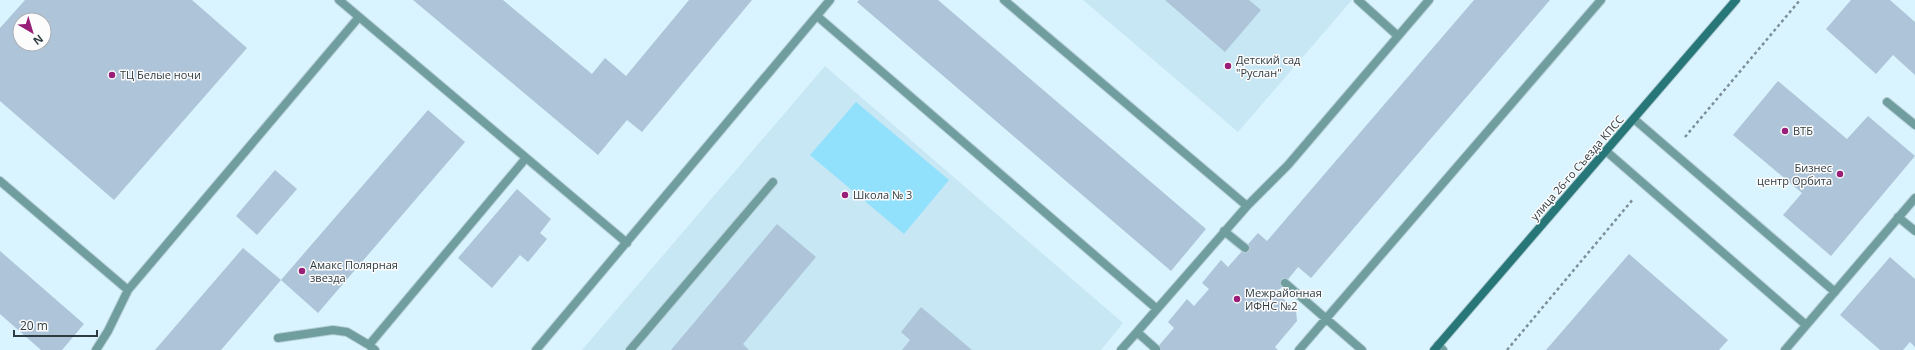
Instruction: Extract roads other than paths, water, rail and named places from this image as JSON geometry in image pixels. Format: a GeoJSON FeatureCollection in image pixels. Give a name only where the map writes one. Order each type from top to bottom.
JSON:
{"type":"FeatureCollection","features":[{"type":"Feature","properties":{"kind":"main road","name":"улица 26-го Съезда КПСС"},"geometry":{"type":"LineString","coordinates":[[1439,348],[1736,0]]}},
{"type":"Feature","properties":{"kind":"lane"},"geometry":{"type":"LineString","coordinates":[[338,0],[627,243]]}},
{"type":"Feature","properties":{"kind":"lane"},"geometry":{"type":"LineString","coordinates":[[536,350],[830,0]]}},
{"type":"Feature","properties":{"kind":"lane"},"geometry":{"type":"LineString","coordinates":[[1004,0],[1247,206]]}},
{"type":"Feature","properties":{"kind":"lane"},"geometry":{"type":"LineString","coordinates":[[1358,0],[1398,36]]}},
{"type":"Feature","properties":{"kind":"lane"},"geometry":{"type":"LineString","coordinates":[[1121,350],[1224,231],[1288,165],[1429,0]]}},
{"type":"Feature","properties":{"kind":"lane"},"geometry":{"type":"LineString","coordinates":[[1299,350],[1601,0]]}},
{"type":"Feature","properties":{"kind":"lane"},"geometry":{"type":"LineString","coordinates":[[817,16],[1157,309]]}},
{"type":"Feature","properties":{"kind":"lane"},"geometry":{"type":"LineString","coordinates":[[96,350],[108,331],[128,290],[359,17]]}},
{"type":"Feature","properties":{"kind":"lane"},"geometry":{"type":"LineString","coordinates":[[1887,102],[1915,125]]}},
{"type":"Feature","properties":{"kind":"lane"},"geometry":{"type":"LineString","coordinates":[[1634,119],[1835,292]]}},
{"type":"Feature","properties":{"kind":"lane"},"geometry":{"type":"LineString","coordinates":[[1606,151],[1806,325]]}},
{"type":"Feature","properties":{"kind":"lane"},"geometry":{"type":"LineString","coordinates":[[278,338],[333,330],[347,332],[372,347],[526,158]]}},
{"type":"Feature","properties":{"kind":"lane"},"geometry":{"type":"LineString","coordinates":[[0,181],[128,290]]}},
{"type":"Feature","properties":{"kind":"lane"},"geometry":{"type":"LineString","coordinates":[[630,350],[772,182]]}},
{"type":"Feature","properties":{"kind":"lane"},"geometry":{"type":"LineString","coordinates":[[1785,350],[1915,198]]}},
{"type":"Feature","properties":{"kind":"lane"},"geometry":{"type":"LineString","coordinates":[[1898,217],[1915,231]]}},
{"type":"Feature","properties":{"kind":"lane"},"geometry":{"type":"LineString","coordinates":[[1224,231],[1245,248]]}},
{"type":"Feature","properties":{"kind":"lane"},"geometry":{"type":"LineString","coordinates":[[1285,283],[1362,350]]}},
{"type":"Feature","properties":{"kind":"lane"},"geometry":{"type":"LineString","coordinates":[[1137,332],[1156,349]]}},
{"type":"Feature","properties":{"kind":"place","name":"Детский сад \"Руслан\""},"geometry":{"type":"Point","coordinates":[1228,66]}},
{"type":"Feature","properties":{"kind":"place","name":"ТЦ Белые ночи"},"geometry":{"type":"Point","coordinates":[112,75]}},
{"type":"Feature","properties":{"kind":"place","name":"ВТБ"},"geometry":{"type":"Point","coordinates":[1785,131]}},
{"type":"Feature","properties":{"kind":"place","name":"Бизнес центр Орбита"},"geometry":{"type":"Point","coordinates":[1840,174]}},
{"type":"Feature","properties":{"kind":"place","name":"Школа № 3"},"geometry":{"type":"Point","coordinates":[845,195]}},
{"type":"Feature","properties":{"kind":"place","name":"Амакс Полярная звезда"},"geometry":{"type":"Point","coordinates":[302,271]}},
{"type":"Feature","properties":{"kind":"place","name":"Межрайонная ИФНС №2"},"geometry":{"type":"Point","coordinates":[1237,299]}}]}
